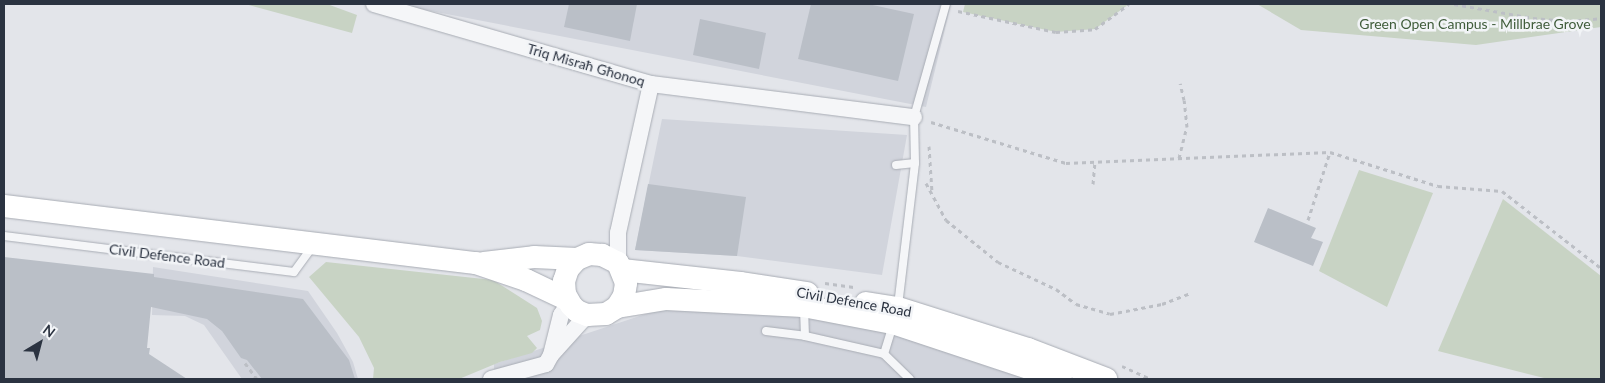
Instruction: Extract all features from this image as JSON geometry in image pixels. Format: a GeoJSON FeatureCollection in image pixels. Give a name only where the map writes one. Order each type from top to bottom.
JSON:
{"type":"FeatureCollection","features":[{"type":"Feature","properties":{"kind":"main road","name":"Civil Defence Road"},"geometry":{"type":"LineString","coordinates":[[4,206],[315,242],[476,264],[526,280],[574,305],[606,314],[617,307],[666,299],[804,306],[896,315],[1061,379]]}},
{"type":"Feature","properties":{"kind":"main road","name":"Civil Defence Road"},"geometry":{"type":"LineString","coordinates":[[476,264],[534,257],[602,255],[620,267],[740,283],[896,315],[1028,349],[1106,379]]}},
{"type":"Feature","properties":{"kind":"main road"},"geometry":{"type":"LineString","coordinates":[[574,305],[564,281],[568,269],[583,257]]}},
{"type":"Feature","properties":{"kind":"main road"},"geometry":{"type":"LineString","coordinates":[[617,307],[625,289],[620,267]]}},
{"type":"Feature","properties":{"kind":"street","name":"Triq Misraħ Għonoq"},"geometry":{"type":"LineString","coordinates":[[374,4],[651,84],[618,233],[620,267]]}},
{"type":"Feature","properties":{"kind":"street"},"geometry":{"type":"LineString","coordinates":[[651,84],[914,117]]}},
{"type":"Feature","properties":{"kind":"street"},"geometry":{"type":"LineString","coordinates":[[583,257],[618,233]]}},
{"type":"Feature","properties":{"kind":"street"},"geometry":{"type":"LineString","coordinates":[[490,379],[548,359],[561,315],[574,305]]}},
{"type":"Feature","properties":{"kind":"lane"},"geometry":{"type":"LineString","coordinates":[[884,354],[896,315],[915,163],[914,117],[946,6]]}},
{"type":"Feature","properties":{"kind":"lane"},"geometry":{"type":"LineString","coordinates":[[896,165],[915,163]]}},
{"type":"Feature","properties":{"kind":"lane","name":"Civil Defence Road"},"geometry":{"type":"LineString","coordinates":[[4,236],[294,272],[315,242]]}},
{"type":"Feature","properties":{"kind":"lane"},"geometry":{"type":"LineString","coordinates":[[804,306],[805,336]]}},
{"type":"Feature","properties":{"kind":"lane"},"geometry":{"type":"LineString","coordinates":[[766,331],[805,336],[884,354],[910,379]]}},
{"type":"Feature","properties":{"kind":"path"},"geometry":{"type":"LineString","coordinates":[[946,6],[1056,32],[1096,29],[1129,4]]}},
{"type":"Feature","properties":{"kind":"path"},"geometry":{"type":"LineString","coordinates":[[1454,4],[1533,18],[1569,21],[1601,18]]}},
{"type":"Feature","properties":{"kind":"path"},"geometry":{"type":"LineString","coordinates":[[1179,158],[1187,127],[1180,82]]}},
{"type":"Feature","properties":{"kind":"path"},"geometry":{"type":"LineString","coordinates":[[914,117],[1066,163],[1330,152],[1438,186],[1502,191],[1601,268]]}},
{"type":"Feature","properties":{"kind":"path"},"geometry":{"type":"LineString","coordinates":[[1308,220],[1330,152]]}},
{"type":"Feature","properties":{"kind":"path"},"geometry":{"type":"LineString","coordinates":[[1093,184],[1095,162]]}},
{"type":"Feature","properties":{"kind":"path"},"geometry":{"type":"LineString","coordinates":[[915,163],[946,220],[998,262],[1056,289],[1076,304],[1110,314],[1162,304],[1191,293]]}},
{"type":"Feature","properties":{"kind":"path"},"geometry":{"type":"LineString","coordinates":[[245,363],[257,379]]}},
{"type":"Feature","properties":{"kind":"shaded area"},"geometry":{"type":"Polygon","coordinates":[[[395,4],[951,4],[926,107],[395,4]]]}},
{"type":"Feature","properties":{"kind":"shaded area"},"geometry":{"type":"Polygon","coordinates":[[[662,119],[907,135],[882,275],[737,256],[635,250],[662,119]]]}},
{"type":"Feature","properties":{"kind":"shaded area"},"geometry":{"type":"Polygon","coordinates":[[[153,267],[308,291],[337,333],[353,362],[358,379],[242,379],[204,325],[185,316],[152,315],[153,267]]]}},
{"type":"Feature","properties":{"kind":"shaded area"},"geometry":{"type":"Polygon","coordinates":[[[676,304],[781,313],[917,334],[1033,379],[494,379],[494,364],[676,304]]]}},
{"type":"Feature","properties":{"kind":"green space"},"geometry":{"type":"Polygon","coordinates":[[[245,4],[327,4],[357,15],[352,33],[245,4]]]}},
{"type":"Feature","properties":{"kind":"green space"},"geometry":{"type":"Polygon","coordinates":[[[965,4],[1129,4],[1095,29],[1056,32],[963,12],[965,4]]]}},
{"type":"Feature","properties":{"kind":"green space","name":"Green Open Campus - Millbrae Grove"},"geometry":{"type":"Polygon","coordinates":[[[1257,4],[1601,4],[1601,27],[1476,45],[1301,30],[1257,4]]]}},
{"type":"Feature","properties":{"kind":"green space"},"geometry":{"type":"Polygon","coordinates":[[[1359,170],[1433,193],[1387,307],[1319,271],[1359,170]]]}},
{"type":"Feature","properties":{"kind":"green space"},"geometry":{"type":"Polygon","coordinates":[[[1503,199],[1601,276],[1601,379],[1548,379],[1438,351],[1503,199]]]}},
{"type":"Feature","properties":{"kind":"green space"},"geometry":{"type":"Polygon","coordinates":[[[326,262],[493,280],[537,308],[542,321],[540,330],[527,336],[537,348],[532,353],[500,362],[459,379],[373,379],[374,368],[359,337],[309,277],[326,262]]]}},
{"type":"Feature","properties":{"kind":"building"},"geometry":{"type":"Polygon","coordinates":[[[569,4],[637,4],[630,41],[564,27],[569,4]]]}},
{"type":"Feature","properties":{"kind":"building"},"geometry":{"type":"Polygon","coordinates":[[[811,4],[868,4],[914,14],[898,81],[798,59],[811,4]]]}},
{"type":"Feature","properties":{"kind":"building"},"geometry":{"type":"Polygon","coordinates":[[[700,19],[766,33],[759,69],[693,55],[700,19]]]}},
{"type":"Feature","properties":{"kind":"building"},"geometry":{"type":"Polygon","coordinates":[[[648,184],[746,197],[737,256],[635,250],[648,184]]]}},
{"type":"Feature","properties":{"kind":"building"},"geometry":{"type":"Polygon","coordinates":[[[1268,208],[1316,228],[1311,238],[1323,242],[1313,266],[1254,242],[1268,208]]]}},
{"type":"Feature","properties":{"kind":"building"},"geometry":{"type":"Polygon","coordinates":[[[4,257],[154,274],[154,277],[303,299],[349,360],[355,379],[262,379],[247,360],[241,358],[222,331],[207,319],[151,307],[147,348],[150,348],[149,354],[187,379],[4,379],[4,257]]]}}]}
